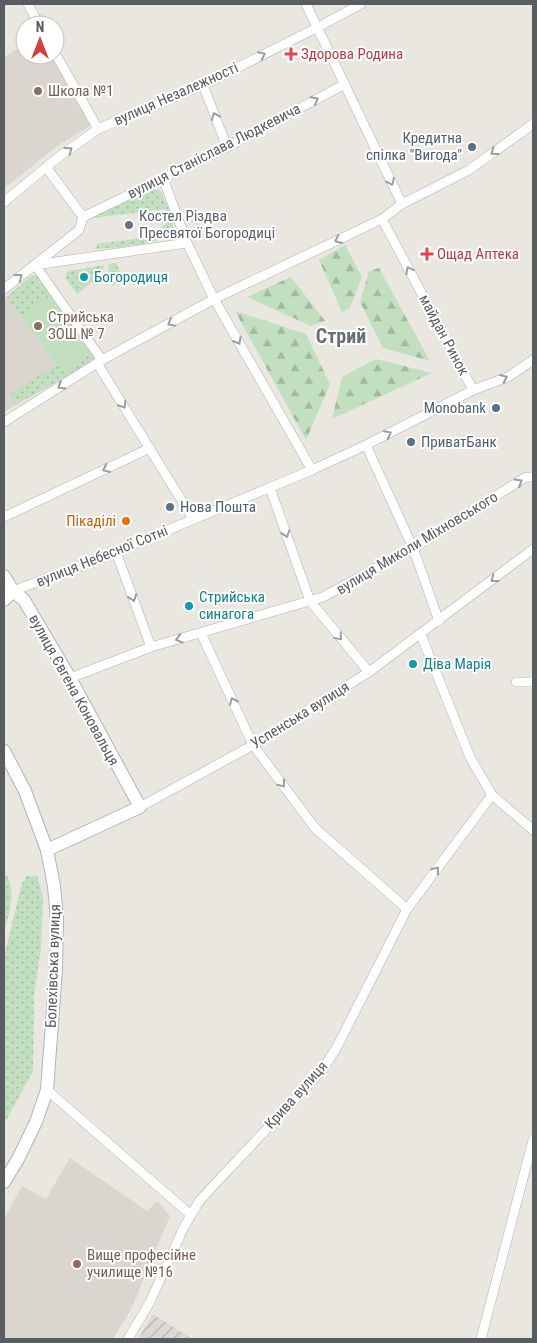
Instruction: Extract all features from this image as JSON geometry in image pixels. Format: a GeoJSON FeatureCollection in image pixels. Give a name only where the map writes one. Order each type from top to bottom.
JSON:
{"type":"FeatureCollection","features":[{"type":"Feature","properties":{"kind":"main road","name":"вулиця Євгена Коновальця"},"geometry":{"type":"LineString","coordinates":[[4,577],[9,595],[24,600],[70,678],[140,808]]}},
{"type":"Feature","properties":{"kind":"main road","name":"Болехівська вулиця"},"geometry":{"type":"LineString","coordinates":[[4,751],[25,792],[47,850],[54,886],[57,919],[56,969],[47,1090],[36,1122],[18,1159],[4,1182]]}},
{"type":"Feature","properties":{"kind":"main road","name":"Успенська вулиця"},"geometry":{"type":"LineString","coordinates":[[47,850],[140,808]]}},
{"type":"Feature","properties":{"kind":"street"},"geometry":{"type":"LineString","coordinates":[[28,4],[34,15]]}},
{"type":"Feature","properties":{"kind":"street"},"geometry":{"type":"LineString","coordinates":[[306,4],[402,204]]}},
{"type":"Feature","properties":{"kind":"street","name":"вулиця Незалежності"},"geometry":{"type":"LineString","coordinates":[[4,202],[46,167],[98,128],[202,85],[318,28],[361,4]]}},
{"type":"Feature","properties":{"kind":"street"},"geometry":{"type":"LineString","coordinates":[[62,65],[98,128]]}},
{"type":"Feature","properties":{"kind":"street","name":"вулиця Станіслава Людкевича"},"geometry":{"type":"LineString","coordinates":[[83,217],[227,146],[345,84]]}},
{"type":"Feature","properties":{"kind":"street"},"geometry":{"type":"LineString","coordinates":[[202,85],[227,146]]}},
{"type":"Feature","properties":{"kind":"street"},"geometry":{"type":"LineString","coordinates":[[4,422],[99,362],[214,299],[382,219],[402,204],[469,170],[533,124]]}},
{"type":"Feature","properties":{"kind":"street"},"geometry":{"type":"LineString","coordinates":[[4,289],[79,230],[83,217],[46,167]]}},
{"type":"Feature","properties":{"kind":"street"},"geometry":{"type":"LineString","coordinates":[[163,178],[187,243],[214,299],[312,470]]}},
{"type":"Feature","properties":{"kind":"street","name":"майдан Ринок"},"geometry":{"type":"LineString","coordinates":[[312,470],[366,445],[473,390],[382,219]]}},
{"type":"Feature","properties":{"kind":"street"},"geometry":{"type":"LineString","coordinates":[[35,265],[187,243]]}},
{"type":"Feature","properties":{"kind":"street"},"geometry":{"type":"LineString","coordinates":[[35,265],[99,362],[193,519]]}},
{"type":"Feature","properties":{"kind":"street"},"geometry":{"type":"LineString","coordinates":[[473,390],[508,377],[533,360]]}},
{"type":"Feature","properties":{"kind":"street"},"geometry":{"type":"LineString","coordinates":[[366,445],[413,548],[439,621]]}},
{"type":"Feature","properties":{"kind":"street"},"geometry":{"type":"LineString","coordinates":[[4,517],[150,448]]}},
{"type":"Feature","properties":{"kind":"street","name":"вулиця Небесної Сотні"},"geometry":{"type":"LineString","coordinates":[[9,595],[312,470]]}},
{"type":"Feature","properties":{"kind":"street","name":"вулиця Миколи Міхновського"},"geometry":{"type":"LineString","coordinates":[[70,678],[151,647],[323,597],[413,548],[526,477],[533,477]]}},
{"type":"Feature","properties":{"kind":"street"},"geometry":{"type":"LineString","coordinates":[[270,488],[310,601],[369,672]]}},
{"type":"Feature","properties":{"kind":"street","name":"Успенська вулиця"},"geometry":{"type":"LineString","coordinates":[[140,808],[253,745],[369,672],[421,635],[533,549]]}},
{"type":"Feature","properties":{"kind":"street"},"geometry":{"type":"LineString","coordinates":[[116,552],[151,647]]}},
{"type":"Feature","properties":{"kind":"street"},"geometry":{"type":"LineString","coordinates":[[201,633],[253,745],[315,828],[407,909]]}},
{"type":"Feature","properties":{"kind":"street"},"geometry":{"type":"LineString","coordinates":[[421,635],[470,757],[492,795],[533,830]]}},
{"type":"Feature","properties":{"kind":"street"},"geometry":{"type":"LineString","coordinates":[[516,682],[533,682]]}},
{"type":"Feature","properties":{"kind":"street","name":"Крива вулиця"},"geometry":{"type":"LineString","coordinates":[[128,1339],[150,1302],[184,1227],[200,1200],[323,1068],[338,1045],[407,909],[492,795]]}},
{"type":"Feature","properties":{"kind":"street"},"geometry":{"type":"LineString","coordinates":[[47,1090],[191,1215]]}},
{"type":"Feature","properties":{"kind":"street"},"geometry":{"type":"LineString","coordinates":[[482,1339],[533,1140]]}},
{"type":"Feature","properties":{"kind":"shaded area","name":"Школа №1"},"geometry":{"type":"Polygon","coordinates":[[[15,50],[15,65],[58,65],[92,125],[57,146],[5,188],[4,57],[15,50]]]}},
{"type":"Feature","properties":{"kind":"shaded area","name":"Стрийська ЗОШ № 7"},"geometry":{"type":"Polygon","coordinates":[[[32,275],[36,275],[94,358],[94,361],[4,412],[4,299],[32,275]]]}},
{"type":"Feature","properties":{"kind":"shaded area","name":"Вище професійне училище №16"},"geometry":{"type":"Polygon","coordinates":[[[70,1158],[147,1211],[157,1201],[170,1216],[131,1309],[113,1339],[4,1339],[4,1219],[22,1186],[46,1199],[70,1158]]]}},
{"type":"Feature","properties":{"kind":"shaded area"},"geometry":{"type":"Polygon","coordinates":[[[153,1314],[192,1339],[138,1339],[153,1314]]]}},
{"type":"Feature","properties":{"kind":"green space"},"geometry":{"type":"Polygon","coordinates":[[[155,189],[162,193],[171,215],[173,227],[170,233],[152,242],[97,249],[96,244],[156,236],[155,229],[161,228],[167,223],[166,209],[93,218],[93,216],[155,189]]]}},
{"type":"Feature","properties":{"kind":"green space"},"geometry":{"type":"Polygon","coordinates":[[[345,245],[362,277],[350,308],[342,312],[319,260],[345,245]]]}},
{"type":"Feature","properties":{"kind":"green space"},"geometry":{"type":"Polygon","coordinates":[[[116,263],[121,274],[121,281],[113,286],[107,278],[109,264],[116,263]]]}},
{"type":"Feature","properties":{"kind":"green space"},"geometry":{"type":"Polygon","coordinates":[[[104,265],[102,274],[77,294],[66,279],[66,273],[69,271],[104,265]]]}},
{"type":"Feature","properties":{"kind":"green space"},"geometry":{"type":"Polygon","coordinates":[[[379,268],[430,361],[383,348],[360,302],[369,271],[379,268]]]}},
{"type":"Feature","properties":{"kind":"green space"},"geometry":{"type":"Polygon","coordinates":[[[32,275],[36,275],[50,296],[22,317],[7,297],[32,275]]]}},
{"type":"Feature","properties":{"kind":"green space"},"geometry":{"type":"Polygon","coordinates":[[[291,277],[325,321],[311,326],[247,297],[291,277]]]}},
{"type":"Feature","properties":{"kind":"green space"},"geometry":{"type":"Polygon","coordinates":[[[50,296],[91,353],[62,372],[22,317],[50,296]]]}},
{"type":"Feature","properties":{"kind":"green space"},"geometry":{"type":"Polygon","coordinates":[[[235,311],[306,334],[330,384],[306,440],[235,311]]]}},
{"type":"Feature","properties":{"kind":"green space"},"geometry":{"type":"Polygon","coordinates":[[[91,353],[94,361],[15,405],[9,395],[57,364],[63,372],[91,353]]]}},
{"type":"Feature","properties":{"kind":"green space"},"geometry":{"type":"Polygon","coordinates":[[[376,359],[432,373],[332,419],[342,377],[376,359]]]}},
{"type":"Feature","properties":{"kind":"green space"},"geometry":{"type":"Polygon","coordinates":[[[6,874],[12,896],[4,933],[4,877],[6,874]]]}},
{"type":"Feature","properties":{"kind":"green space"},"geometry":{"type":"Polygon","coordinates":[[[27,876],[37,876],[43,897],[41,947],[34,996],[33,1071],[4,1124],[4,957],[22,883],[27,876]]]}},
{"type":"Feature","properties":{"kind":"place","name":"Здорова Родина"},"geometry":{"type":"Point","coordinates":[291,54]}},
{"type":"Feature","properties":{"kind":"place","name":"Школа №1"},"geometry":{"type":"Point","coordinates":[38,91]}},
{"type":"Feature","properties":{"kind":"place","name":"Кредитна спілка \"Вигода\""},"geometry":{"type":"Point","coordinates":[472,147]}},
{"type":"Feature","properties":{"kind":"place","name":"Костел Різдва Пресвятої Богородиці"},"geometry":{"type":"Point","coordinates":[129,225]}},
{"type":"Feature","properties":{"kind":"place","name":"Ощад Аптека"},"geometry":{"type":"Point","coordinates":[427,254]}},
{"type":"Feature","properties":{"kind":"place","name":"Богородиця"},"geometry":{"type":"Point","coordinates":[84,277]}},
{"type":"Feature","properties":{"kind":"place","name":"Стрийська ЗОШ № 7"},"geometry":{"type":"Point","coordinates":[38,326]}},
{"type":"Feature","properties":{"kind":"place","name":"Monobank"},"geometry":{"type":"Point","coordinates":[496,408]}},
{"type":"Feature","properties":{"kind":"place","name":"ПриватБанк"},"geometry":{"type":"Point","coordinates":[411,442]}},
{"type":"Feature","properties":{"kind":"place","name":"Нова Пошта"},"geometry":{"type":"Point","coordinates":[170,507]}},
{"type":"Feature","properties":{"kind":"place","name":"Пікаділі"},"geometry":{"type":"Point","coordinates":[126,521]}},
{"type":"Feature","properties":{"kind":"place","name":"Стрийська синагога"},"geometry":{"type":"Point","coordinates":[189,606]}},
{"type":"Feature","properties":{"kind":"place","name":"Діва Марія"},"geometry":{"type":"Point","coordinates":[413,664]}},
{"type":"Feature","properties":{"kind":"place","name":"Вище професійне училище №16"},"geometry":{"type":"Point","coordinates":[77,1264]}},
{"type":"Feature","properties":{"kind":"district","name":"Стрий"},"geometry":{"type":"Point","coordinates":[341,336]}}]}
